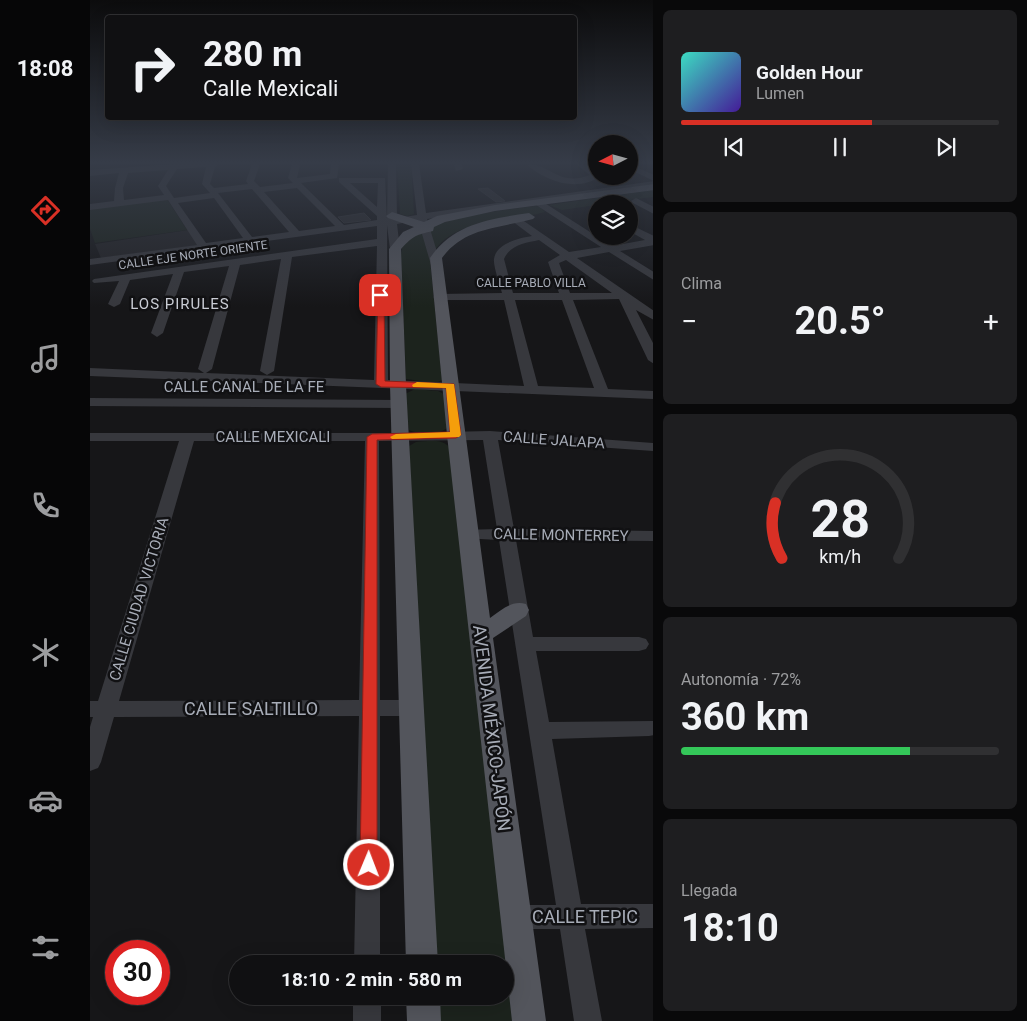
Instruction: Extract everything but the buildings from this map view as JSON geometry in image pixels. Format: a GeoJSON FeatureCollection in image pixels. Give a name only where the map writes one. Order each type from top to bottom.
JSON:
{"type":"FeatureCollection","features":[{"type":"Feature","properties":{"kind":"main road"},"geometry":{"type":"LineString","coordinates":[[422,955],[398,404],[395,249],[422,222],[440,220],[471,212]]}},
{"type":"Feature","properties":{"kind":"main road"},"geometry":{"type":"LineString","coordinates":[[436,265],[436,258],[440,249],[457,236],[488,224],[564,212]]}},
{"type":"Feature","properties":{"kind":"main road"},"geometry":{"type":"LineString","coordinates":[[390,219],[422,222],[446,229],[506,218],[515,219]]}},
{"type":"Feature","properties":{"kind":"main road","name":"AVENIDA MÉXICO-JAPÓN"},"geometry":{"type":"LineString","coordinates":[[436,265],[529,1021]]}},
{"type":"Feature","properties":{"kind":"main road"},"geometry":{"type":"LineString","coordinates":[[481,635],[518,610]]}},
{"type":"Feature","properties":{"kind":"main road"},"geometry":{"type":"LineString","coordinates":[[424,1005],[424,1021]]}},
{"type":"Feature","properties":{"kind":"street"},"geometry":{"type":"LineString","coordinates":[[179,212],[202,246]]}},
{"type":"Feature","properties":{"kind":"street"},"geometry":{"type":"LineString","coordinates":[[228,212],[249,240]]}},
{"type":"Feature","properties":{"kind":"street"},"geometry":{"type":"LineString","coordinates":[[277,212],[296,234]]}},
{"type":"Feature","properties":{"kind":"street"},"geometry":{"type":"LineString","coordinates":[[326,212],[341,227]]}},
{"type":"Feature","properties":{"kind":"street"},"geometry":{"type":"LineString","coordinates":[[381,212],[390,219]]}},
{"type":"Feature","properties":{"kind":"street"},"geometry":{"type":"LineString","coordinates":[[388,212],[395,249]]}},
{"type":"Feature","properties":{"kind":"street"},"geometry":{"type":"LineString","coordinates":[[381,384],[380,242],[390,219],[390,212]]}},
{"type":"Feature","properties":{"kind":"street"},"geometry":{"type":"LineString","coordinates":[[420,212],[427,244],[436,265]]}},
{"type":"Feature","properties":{"kind":"street"},"geometry":{"type":"LineString","coordinates":[[422,222],[456,212]]}},
{"type":"Feature","properties":{"kind":"street"},"geometry":{"type":"LineString","coordinates":[[555,213],[653,277]]}},
{"type":"Feature","properties":{"kind":"street"},"geometry":{"type":"LineString","coordinates":[[90,262],[296,234],[390,219]]}},
{"type":"Feature","properties":{"kind":"street"},"geometry":{"type":"LineString","coordinates":[[515,219],[623,297],[650,313]]}},
{"type":"Feature","properties":{"kind":"street"},"geometry":{"type":"LineString","coordinates":[[638,233],[653,242]]}},
{"type":"Feature","properties":{"kind":"street"},"geometry":{"type":"LineString","coordinates":[[532,389],[499,259],[501,252],[522,241],[540,237]]}},
{"type":"Feature","properties":{"kind":"street","name":"CALLE EJE NORTE ORIENTE"},"geometry":{"type":"LineString","coordinates":[[98,281],[380,242]]}},
{"type":"Feature","properties":{"kind":"street"},"geometry":{"type":"LineString","coordinates":[[602,392],[553,262],[566,256],[653,242]]}},
{"type":"Feature","properties":{"kind":"street"},"geometry":{"type":"LineString","coordinates":[[267,372],[288,254]]}},
{"type":"Feature","properties":{"kind":"street"},"geometry":{"type":"LineString","coordinates":[[205,369],[235,262]]}},
{"type":"Feature","properties":{"kind":"street"},"geometry":{"type":"LineString","coordinates":[[157,333],[180,270]]}},
{"type":"Feature","properties":{"kind":"street"},"geometry":{"type":"LineString","coordinates":[[114,304],[126,277]]}},
{"type":"Feature","properties":{"kind":"street","name":"CALLE PABLO VILLA"},"geometry":{"type":"LineString","coordinates":[[440,297],[623,297]]}},
{"type":"Feature","properties":{"kind":"street"},"geometry":{"type":"LineString","coordinates":[[623,297],[651,362]]}},
{"type":"Feature","properties":{"kind":"street"},"geometry":{"type":"LineString","coordinates":[[90,372],[653,395]]}},
{"type":"Feature","properties":{"kind":"street","name":"CALLE CANAL DE LA FE"},"geometry":{"type":"LineString","coordinates":[[90,402],[398,404]]}},
{"type":"Feature","properties":{"kind":"street","name":"CALLE JALAPA"},"geometry":{"type":"LineString","coordinates":[[456,435],[490,435],[653,447]]}},
{"type":"Feature","properties":{"kind":"street","name":"CALLE MEXICALI"},"geometry":{"type":"LineString","coordinates":[[90,437],[400,437],[456,435]]}},
{"type":"Feature","properties":{"kind":"street"},"geometry":{"type":"LineString","coordinates":[[490,435],[588,1021]]}},
{"type":"Feature","properties":{"kind":"street","name":"CALLE CIUDAD VICTORIA"},"geometry":{"type":"LineString","coordinates":[[90,762],[98,709],[188,437]]}},
{"type":"Feature","properties":{"kind":"street"},"geometry":{"type":"LineString","coordinates":[[368,955],[372,437]]}},
{"type":"Feature","properties":{"kind":"street","name":"CALLE MONTERREY"},"geometry":{"type":"LineString","coordinates":[[468,534],[653,536]]}},
{"type":"Feature","properties":{"kind":"street"},"geometry":{"type":"LineString","coordinates":[[524,644],[640,644]]}},
{"type":"Feature","properties":{"kind":"street","name":"CALLE SALTILLO"},"geometry":{"type":"LineString","coordinates":[[98,709],[412,708]]}},
{"type":"Feature","properties":{"kind":"street"},"geometry":{"type":"LineString","coordinates":[[538,731],[649,728]]}},
{"type":"Feature","properties":{"kind":"street","name":"CALLE TEPIC"},"geometry":{"type":"LineString","coordinates":[[516,917],[653,916]]}},
{"type":"Feature","properties":{"kind":"street"},"geometry":{"type":"LineString","coordinates":[[367,1005],[367,1021]]}},
{"type":"Feature","properties":{"kind":"shaded area"},"geometry":{"type":"Polygon","coordinates":[[[90,212],[175,212],[187,230],[95,243],[90,229],[90,212]]]}},
{"type":"Feature","properties":{"kind":"shaded area"},"geometry":{"type":"Polygon","coordinates":[[[400,212],[414,212],[414,214],[407,216],[400,214],[400,212]]]}},
{"type":"Feature","properties":{"kind":"shaded area"},"geometry":{"type":"Polygon","coordinates":[[[545,212],[480,224],[464,229],[450,236],[438,246],[430,260],[442,380],[436,383],[406,379],[401,260],[403,245],[413,236],[427,228],[484,213],[545,212]]]}},
{"type":"Feature","properties":{"kind":"shaded area"},"geometry":{"type":"Polygon","coordinates":[[[188,230],[199,245],[101,258],[95,244],[188,230]]]}},
{"type":"Feature","properties":{"kind":"shaded area"},"geometry":{"type":"Polygon","coordinates":[[[415,389],[438,391],[444,394],[447,428],[429,434],[409,430],[405,394],[415,389]]]}},
{"type":"Feature","properties":{"kind":"shaded area"},"geometry":{"type":"Polygon","coordinates":[[[439,441],[450,448],[507,955],[437,955],[409,446],[416,442],[439,441]]]}},
{"type":"Feature","properties":{"kind":"shaded area"},"geometry":{"type":"Polygon","coordinates":[[[439,1005],[512,1005],[514,1021],[440,1021],[439,1005]]]}},
{"type":"Feature","properties":{"kind":"slow traffic"},"geometry":{"type":"LineString","coordinates":[[396,437],[456,435],[451,386],[417,385]]}},
{"type":"Feature","properties":{"kind":"district","name":"LOS PIRULES"},"geometry":{"type":"Point","coordinates":[180,304]}},
{"type":"Feature","properties":{"kind":"route"},"geometry":{"type":"LineString","coordinates":[[369,865],[372,437],[456,435],[451,386],[381,384],[380,295]]}}]}
